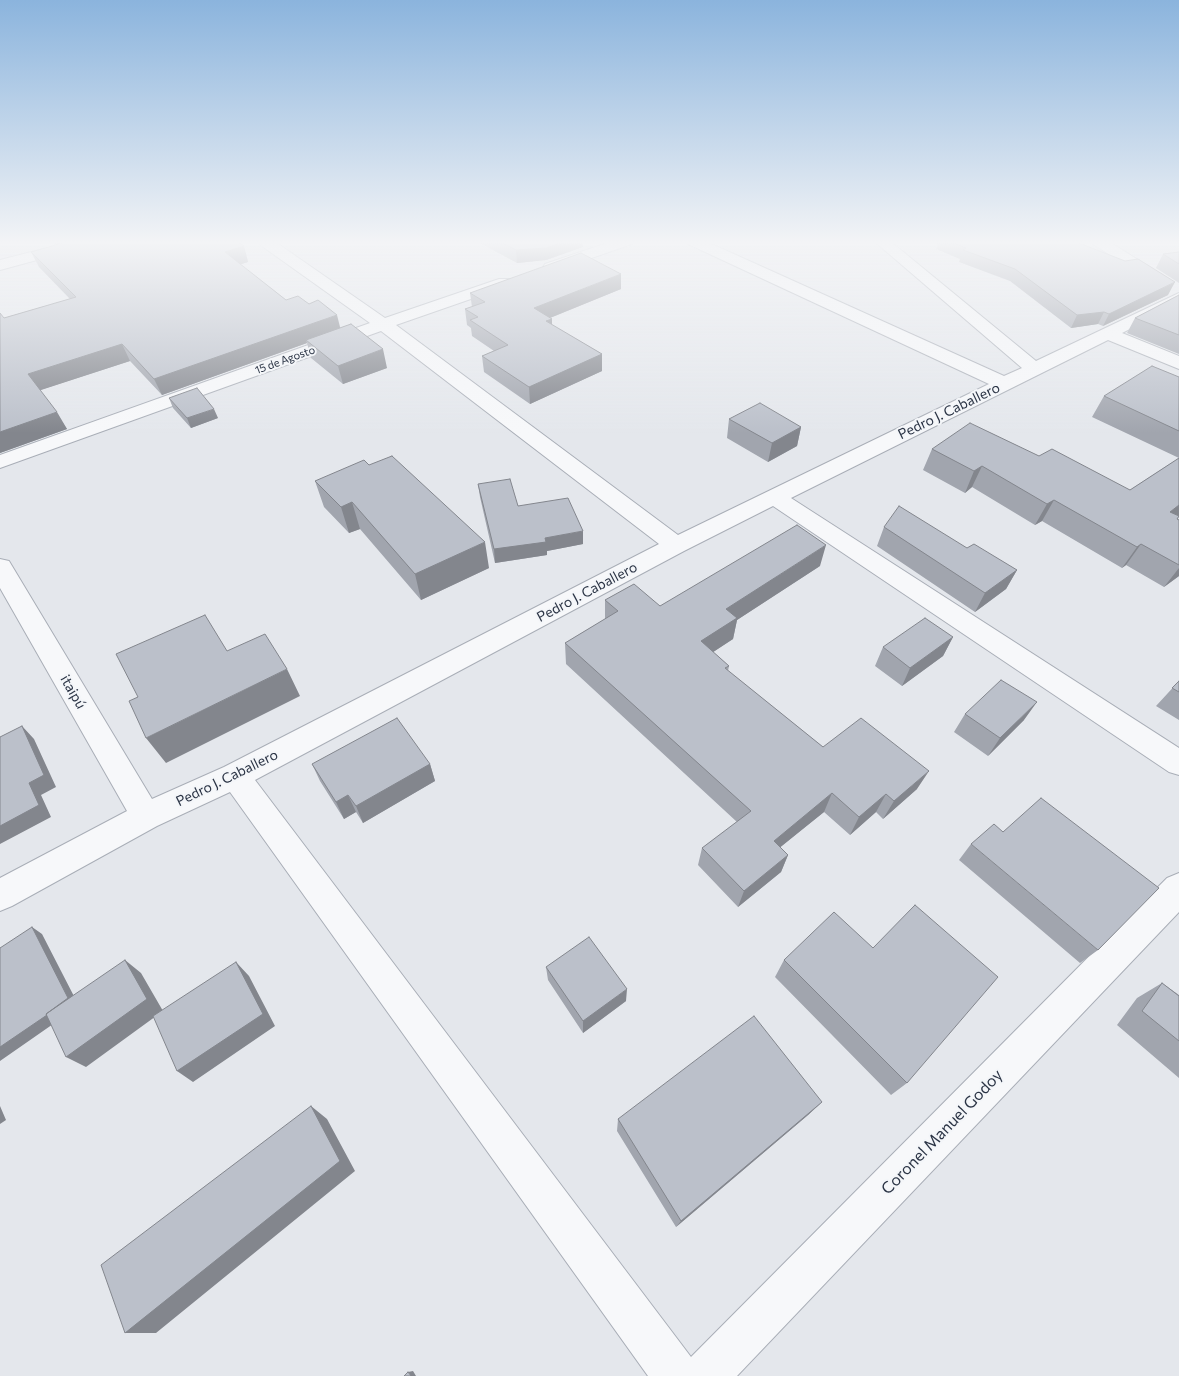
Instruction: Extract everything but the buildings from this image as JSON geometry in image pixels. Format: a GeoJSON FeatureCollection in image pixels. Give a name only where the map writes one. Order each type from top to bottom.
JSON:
{"type":"FeatureCollection","features":[{"type":"Feature","properties":{"kind":"street"},"geometry":{"type":"LineString","coordinates":[[356,305],[676,545]]}},
{"type":"Feature","properties":{"kind":"street","name":"15 de Agosto"},"geometry":{"type":"LineString","coordinates":[[0,462],[438,305]]}},
{"type":"Feature","properties":{"kind":"street"},"geometry":{"type":"LineString","coordinates":[[833,305],[1005,384]]}},
{"type":"Feature","properties":{"kind":"street"},"geometry":{"type":"LineString","coordinates":[[958,305],[1034,369]]}},
{"type":"Feature","properties":{"kind":"street","name":"Pedro J. Caballero"},"geometry":{"type":"LineString","coordinates":[[0,895],[146,816],[235,776],[676,545],[1164,305]]}},
{"type":"Feature","properties":{"kind":"street"},"geometry":{"type":"LineString","coordinates":[[1108,333],[1179,363]]}},
{"type":"Feature","properties":{"kind":"street"},"geometry":{"type":"LineString","coordinates":[[774,496],[1179,763]]}},
{"type":"Feature","properties":{"kind":"street","name":"itaipú"},"geometry":{"type":"LineString","coordinates":[[0,567],[146,816]]}},
{"type":"Feature","properties":{"kind":"street"},"geometry":{"type":"LineString","coordinates":[[235,776],[676,1376]]}},
{"type":"Feature","properties":{"kind":"street","name":"Coronel Manuel Godoy"},"geometry":{"type":"LineString","coordinates":[[704,1376],[1179,889]]}}]}
